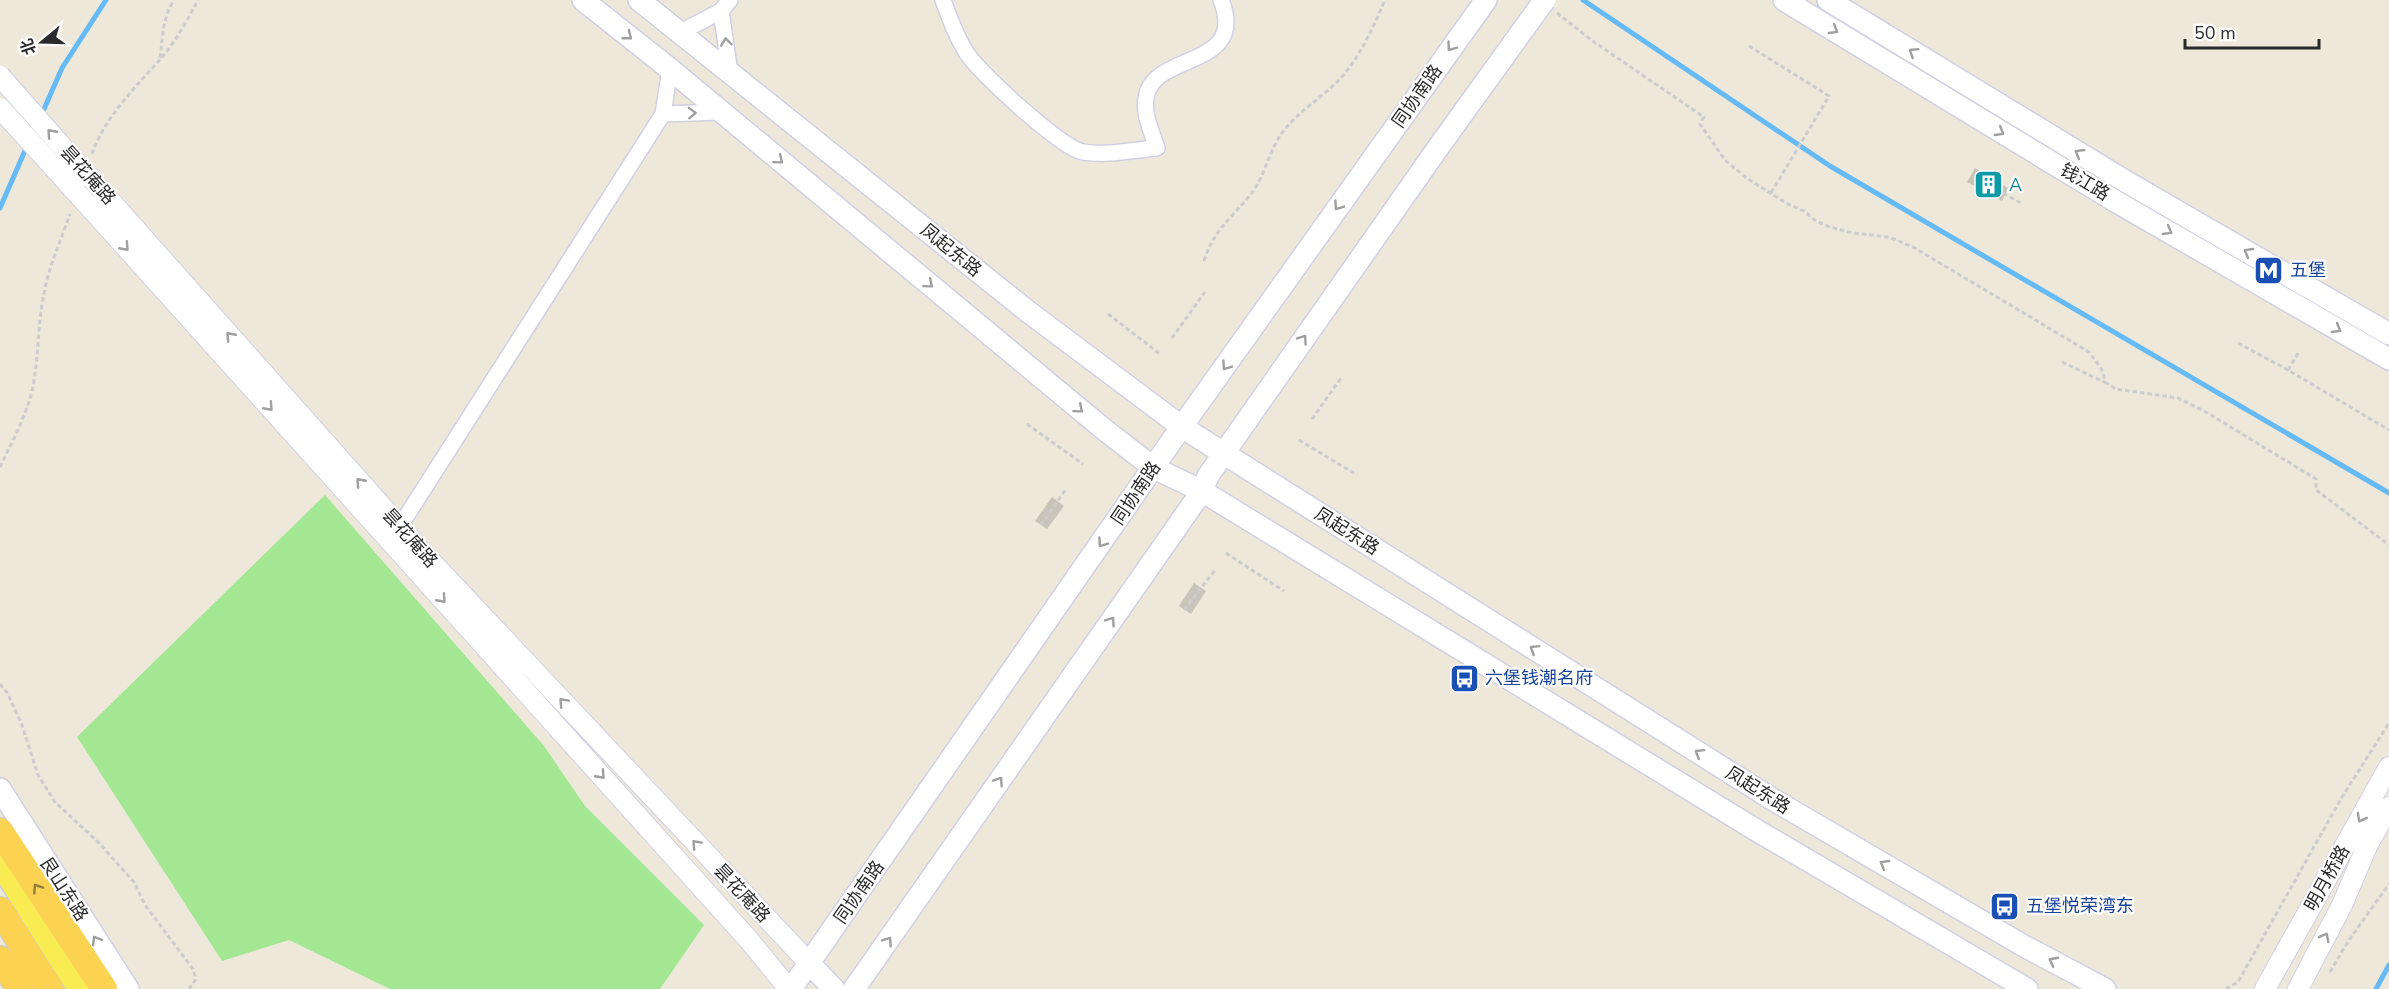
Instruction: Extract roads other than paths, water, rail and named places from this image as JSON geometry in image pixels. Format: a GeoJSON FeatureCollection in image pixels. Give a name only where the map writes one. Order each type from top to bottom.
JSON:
{"type":"FeatureCollection","features":[{"type":"Feature","properties":{"kind":"highway"},"geometry":{"type":"LineString","coordinates":[[0,831],[104,989]]}},
{"type":"Feature","properties":{"kind":"highway"},"geometry":{"type":"LineString","coordinates":[[0,910],[50,989]]}},
{"type":"Feature","properties":{"kind":"highway"},"geometry":{"type":"LineString","coordinates":[[0,959],[20,989]]}},
{"type":"Feature","properties":{"kind":"main road","name":"凤起东路"},"geometry":{"type":"LineString","coordinates":[[583,0],[1096,423],[1154,468],[1202,491],[1756,830],[2027,989]]}},
{"type":"Feature","properties":{"kind":"main road","name":"凤起东路"},"geometry":{"type":"LineString","coordinates":[[639,0],[1026,310],[1182,427],[1772,799],[2024,946],[2105,989]]}},
{"type":"Feature","properties":{"kind":"main road","name":"同协南路"},"geometry":{"type":"LineString","coordinates":[[790,989],[1182,427],[1486,0]]}},
{"type":"Feature","properties":{"kind":"main road","name":"钱江路"},"geometry":{"type":"LineString","coordinates":[[1784,0],[2115,201],[2389,359]]}},
{"type":"Feature","properties":{"kind":"main road","name":"钱江路"},"geometry":{"type":"LineString","coordinates":[[1828,0],[2125,181],[2389,334]]}},
{"type":"Feature","properties":{"kind":"main road"},"geometry":{"type":"LineString","coordinates":[[854,989],[1202,491],[1208,476],[1440,145],[1545,4]]}},
{"type":"Feature","properties":{"kind":"main road","name":"艮山东路"},"geometry":{"type":"LineString","coordinates":[[0,789],[128,989]]}},
{"type":"Feature","properties":{"kind":"main road"},"geometry":{"type":"LineString","coordinates":[[0,862],[80,989]]}},
{"type":"Feature","properties":{"kind":"main road","name":"昙花庵路"},"geometry":{"type":"LineString","coordinates":[[809,963],[834,989]]}},
{"type":"Feature","properties":{"kind":"street"},"geometry":{"type":"LineString","coordinates":[[943,0],[967,54],[999,88],[1055,135],[1081,152],[1157,148],[1146,116],[1146,97],[1151,83],[1166,72],[1206,53],[1219,44],[1227,24],[1221,0]]}},
{"type":"Feature","properties":{"kind":"street"},"geometry":{"type":"LineString","coordinates":[[679,33],[726,6],[730,73]]}},
{"type":"Feature","properties":{"kind":"street"},"geometry":{"type":"LineString","coordinates":[[395,534],[663,114],[669,69]]}},
{"type":"Feature","properties":{"kind":"street","name":"昙花庵路"},"geometry":{"type":"LineString","coordinates":[[0,76],[90,177],[395,534],[790,989]]}},
{"type":"Feature","properties":{"kind":"street","name":"昙花庵路"},"geometry":{"type":"LineString","coordinates":[[0,108],[395,534],[809,963]]}},
{"type":"Feature","properties":{"kind":"street"},"geometry":{"type":"LineString","coordinates":[[663,114],[721,112]]}},
{"type":"Feature","properties":{"kind":"street","name":"明月桥路"},"geometry":{"type":"LineString","coordinates":[[2265,989],[2389,767]]}},
{"type":"Feature","properties":{"kind":"street","name":"明月桥路"},"geometry":{"type":"LineString","coordinates":[[2298,989],[2342,905],[2368,844],[2389,807]]}},
{"type":"Feature","properties":{"kind":"waterway"},"geometry":{"type":"LineString","coordinates":[[41,116],[62,68],[106,0]]}},
{"type":"Feature","properties":{"kind":"waterway"},"geometry":{"type":"LineString","coordinates":[[1583,0],[1830,166],[2389,493]]}},
{"type":"Feature","properties":{"kind":"waterway"},"geometry":{"type":"LineString","coordinates":[[0,208],[27,146]]}},
{"type":"Feature","properties":{"kind":"waterway"},"geometry":{"type":"LineString","coordinates":[[2376,989],[2389,965]]}},
{"type":"Feature","properties":{"kind":"place","name":"A"},"geometry":{"type":"Point","coordinates":[1988,185]}},
{"type":"Feature","properties":{"kind":"place","name":"五堡"},"geometry":{"type":"Point","coordinates":[2269,270]}},
{"type":"Feature","properties":{"kind":"place","name":"六堡钱潮名府"},"geometry":{"type":"Point","coordinates":[1464,678]}},
{"type":"Feature","properties":{"kind":"place","name":"五堡悦荣湾东"},"geometry":{"type":"Point","coordinates":[2005,906]}}]}
